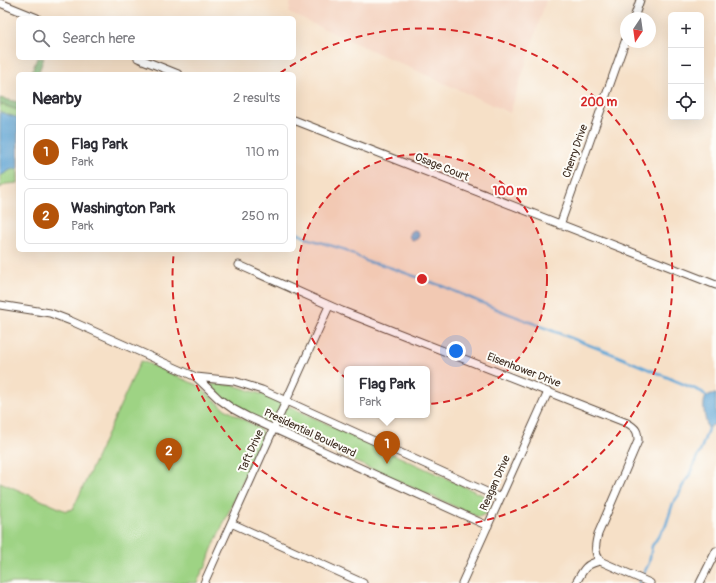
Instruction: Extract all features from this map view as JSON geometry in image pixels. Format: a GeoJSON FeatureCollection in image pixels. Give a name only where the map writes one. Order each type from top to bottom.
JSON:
{"type":"FeatureCollection","features":[{"type":"Feature","properties":{"kind":"street"},"geometry":{"type":"LineString","coordinates":[[636,12],[640,0]]}},
{"type":"Feature","properties":{"kind":"street"},"geometry":{"type":"LineString","coordinates":[[0,3],[32,16]]}},
{"type":"Feature","properties":{"kind":"street","name":"Cherry Drive"},"geometry":{"type":"LineString","coordinates":[[560,225],[623,48]]}},
{"type":"Feature","properties":{"kind":"street"},"geometry":{"type":"LineString","coordinates":[[143,60],[173,72]]}},
{"type":"Feature","properties":{"kind":"street","name":"Osage Court"},"geometry":{"type":"LineString","coordinates":[[296,121],[716,285]]}},
{"type":"Feature","properties":{"kind":"street","name":"Eisenhower Drive"},"geometry":{"type":"LineString","coordinates":[[239,265],[329,306],[628,423],[634,427],[638,432],[638,441],[635,450],[598,534],[595,550],[600,561]]}},
{"type":"Feature","properties":{"kind":"street","name":"Presidential Boulevard"},"geometry":{"type":"LineString","coordinates":[[0,305],[50,313],[72,321],[196,377],[234,381],[246,384],[500,498]]}},
{"type":"Feature","properties":{"kind":"street","name":"Taft Drive"},"geometry":{"type":"LineString","coordinates":[[204,583],[329,306]]}},
{"type":"Feature","properties":{"kind":"street","name":"Presidential Boulevard"},"geometry":{"type":"LineString","coordinates":[[196,377],[219,399],[233,409],[273,429],[488,526]]}},
{"type":"Feature","properties":{"kind":"street","name":"Reagan Drive"},"geometry":{"type":"LineString","coordinates":[[462,583],[548,392]]}},
{"type":"Feature","properties":{"kind":"street"},"geometry":{"type":"LineString","coordinates":[[231,523],[363,583]]}},
{"type":"Feature","properties":{"kind":"street"},"geometry":{"type":"LineString","coordinates":[[700,583],[716,551]]}},
{"type":"Feature","properties":{"kind":"street"},"geometry":{"type":"LineString","coordinates":[[576,583],[585,567],[589,564],[600,561],[650,583]]}},
{"type":"Feature","properties":{"kind":"shaded area"},"geometry":{"type":"Polygon","coordinates":[[[291,0],[546,0],[510,113],[289,13],[291,0]]]}},
{"type":"Feature","properties":{"kind":"green space"},"geometry":{"type":"Polygon","coordinates":[[[36,60],[43,60],[39,72],[32,72],[36,60]]]}},
{"type":"Feature","properties":{"kind":"green space"},"geometry":{"type":"Polygon","coordinates":[[[0,98],[16,102],[16,109],[0,104],[0,98]]]}},
{"type":"Feature","properties":{"kind":"green space"},"geometry":{"type":"Polygon","coordinates":[[[0,104],[16,109],[16,117],[0,112],[0,104]]]}},
{"type":"Feature","properties":{"kind":"green space"},"geometry":{"type":"Polygon","coordinates":[[[12,169],[16,169],[16,183],[6,184],[0,188],[0,176],[12,169]]]}},
{"type":"Feature","properties":{"kind":"green space"},"geometry":{"type":"Polygon","coordinates":[[[142,361],[197,385],[225,409],[257,427],[263,433],[212,549],[205,569],[203,569],[197,583],[0,583],[0,482],[66,511],[73,509],[140,362],[142,361]]]}},
{"type":"Feature","properties":{"kind":"green space"},"geometry":{"type":"Polygon","coordinates":[[[210,384],[233,385],[264,395],[487,497],[490,503],[489,510],[486,514],[478,517],[251,415],[229,402],[210,384]]]}},
{"type":"Feature","properties":{"kind":"water"},"geometry":{"type":"Polygon","coordinates":[[[0,112],[16,117],[16,169],[12,169],[0,176],[0,112]]]}},
{"type":"Feature","properties":{"kind":"water"},"geometry":{"type":"Polygon","coordinates":[[[412,230],[416,230],[418,231],[418,239],[412,240],[409,237],[409,233],[412,230]]]}},
{"type":"Feature","properties":{"kind":"water"},"geometry":{"type":"Polygon","coordinates":[[[716,394],[716,424],[708,429],[704,413],[704,404],[706,397],[716,394]]]}},
{"type":"Feature","properties":{"kind":"waterway"},"geometry":{"type":"LineString","coordinates":[[296,232],[306,238],[346,250],[368,262],[383,265],[442,286],[615,355],[702,392],[706,396]]}},
{"type":"Feature","properties":{"kind":"waterway"},"geometry":{"type":"LineString","coordinates":[[639,583],[649,563],[652,546],[666,525],[673,503],[689,476],[700,452],[708,429]]}},
{"type":"Feature","properties":{"kind":"place","name":"Flag Park"},"geometry":{"type":"Point","coordinates":[387,464]}},
{"type":"Feature","properties":{"kind":"place","name":"Washington Park"},"geometry":{"type":"Point","coordinates":[169,471]}}]}
